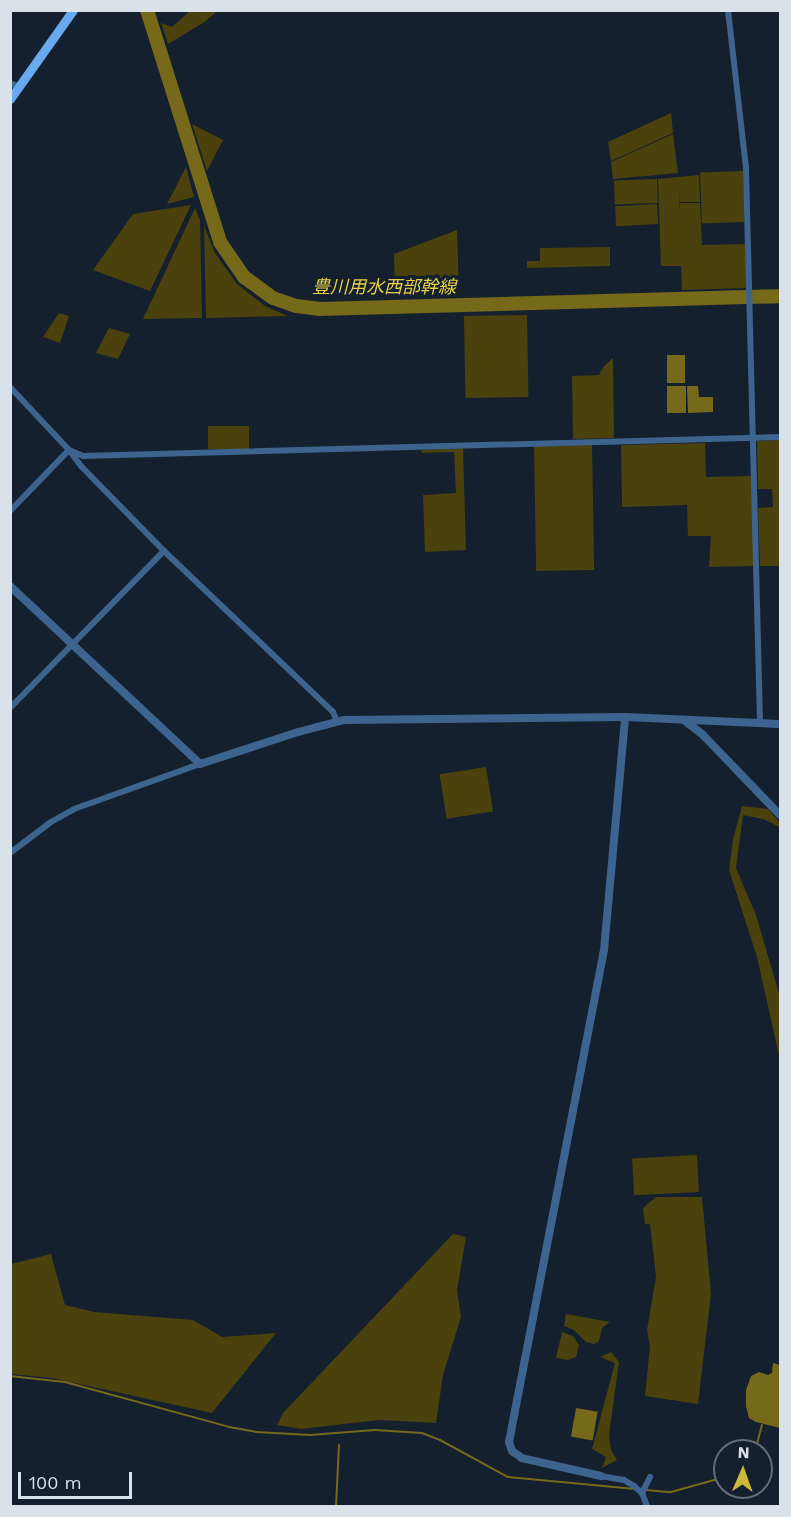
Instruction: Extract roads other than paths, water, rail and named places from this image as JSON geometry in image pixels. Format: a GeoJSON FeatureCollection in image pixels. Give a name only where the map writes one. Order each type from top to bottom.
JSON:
{"type":"FeatureCollection","features":[{"type":"Feature","properties":{"kind":"main road"},"geometry":{"type":"LineString","coordinates":[[10,99],[15,85],[74,10]]}},
{"type":"Feature","properties":{"kind":"street"},"geometry":{"type":"LineString","coordinates":[[728,10],[747,169],[760,723]]}},
{"type":"Feature","properties":{"kind":"street"},"geometry":{"type":"LineString","coordinates":[[10,387],[81,466],[164,551],[333,712],[337,721]]}},
{"type":"Feature","properties":{"kind":"street"},"geometry":{"type":"LineString","coordinates":[[69,450],[83,456],[780,437]]}},
{"type":"Feature","properties":{"kind":"street"},"geometry":{"type":"LineString","coordinates":[[10,511],[69,450]]}},
{"type":"Feature","properties":{"kind":"street"},"geometry":{"type":"LineString","coordinates":[[10,708],[164,551]]}},
{"type":"Feature","properties":{"kind":"street"},"geometry":{"type":"LineString","coordinates":[[10,586],[75,644],[200,764]]}},
{"type":"Feature","properties":{"kind":"street"},"geometry":{"type":"LineString","coordinates":[[10,853],[51,822],[74,809],[200,764],[337,721],[625,717],[780,724]]}},
{"type":"Feature","properties":{"kind":"street"},"geometry":{"type":"LineString","coordinates":[[625,717],[604,950],[509,1442],[512,1451],[522,1458],[624,1480],[642,1493],[646,1506]]}},
{"type":"Feature","properties":{"kind":"street"},"geometry":{"type":"LineString","coordinates":[[683,719],[703,735],[780,815]]}},
{"type":"Feature","properties":{"kind":"street"},"geometry":{"type":"LineString","coordinates":[[642,1493],[650,1478]]}},
{"type":"Feature","properties":{"kind":"waterway","name":"豊川用水西部幹線"},"geometry":{"type":"LineString","coordinates":[[147,10],[220,242],[244,277],[273,298],[296,306],[319,309],[780,296]]}},
{"type":"Feature","properties":{"kind":"waterway"},"geometry":{"type":"LineString","coordinates":[[10,1376],[65,1382],[229,1427],[256,1432],[310,1435],[375,1430],[422,1433],[440,1440],[508,1477],[635,1489]]}},
{"type":"Feature","properties":{"kind":"waterway"},"geometry":{"type":"LineString","coordinates":[[758,1439],[762,1425]]}},
{"type":"Feature","properties":{"kind":"waterway"},"geometry":{"type":"LineString","coordinates":[[336,1506],[339,1445]]}},
{"type":"Feature","properties":{"kind":"waterway"},"geometry":{"type":"LineString","coordinates":[[646,1490],[671,1492],[713,1480]]}}]}
